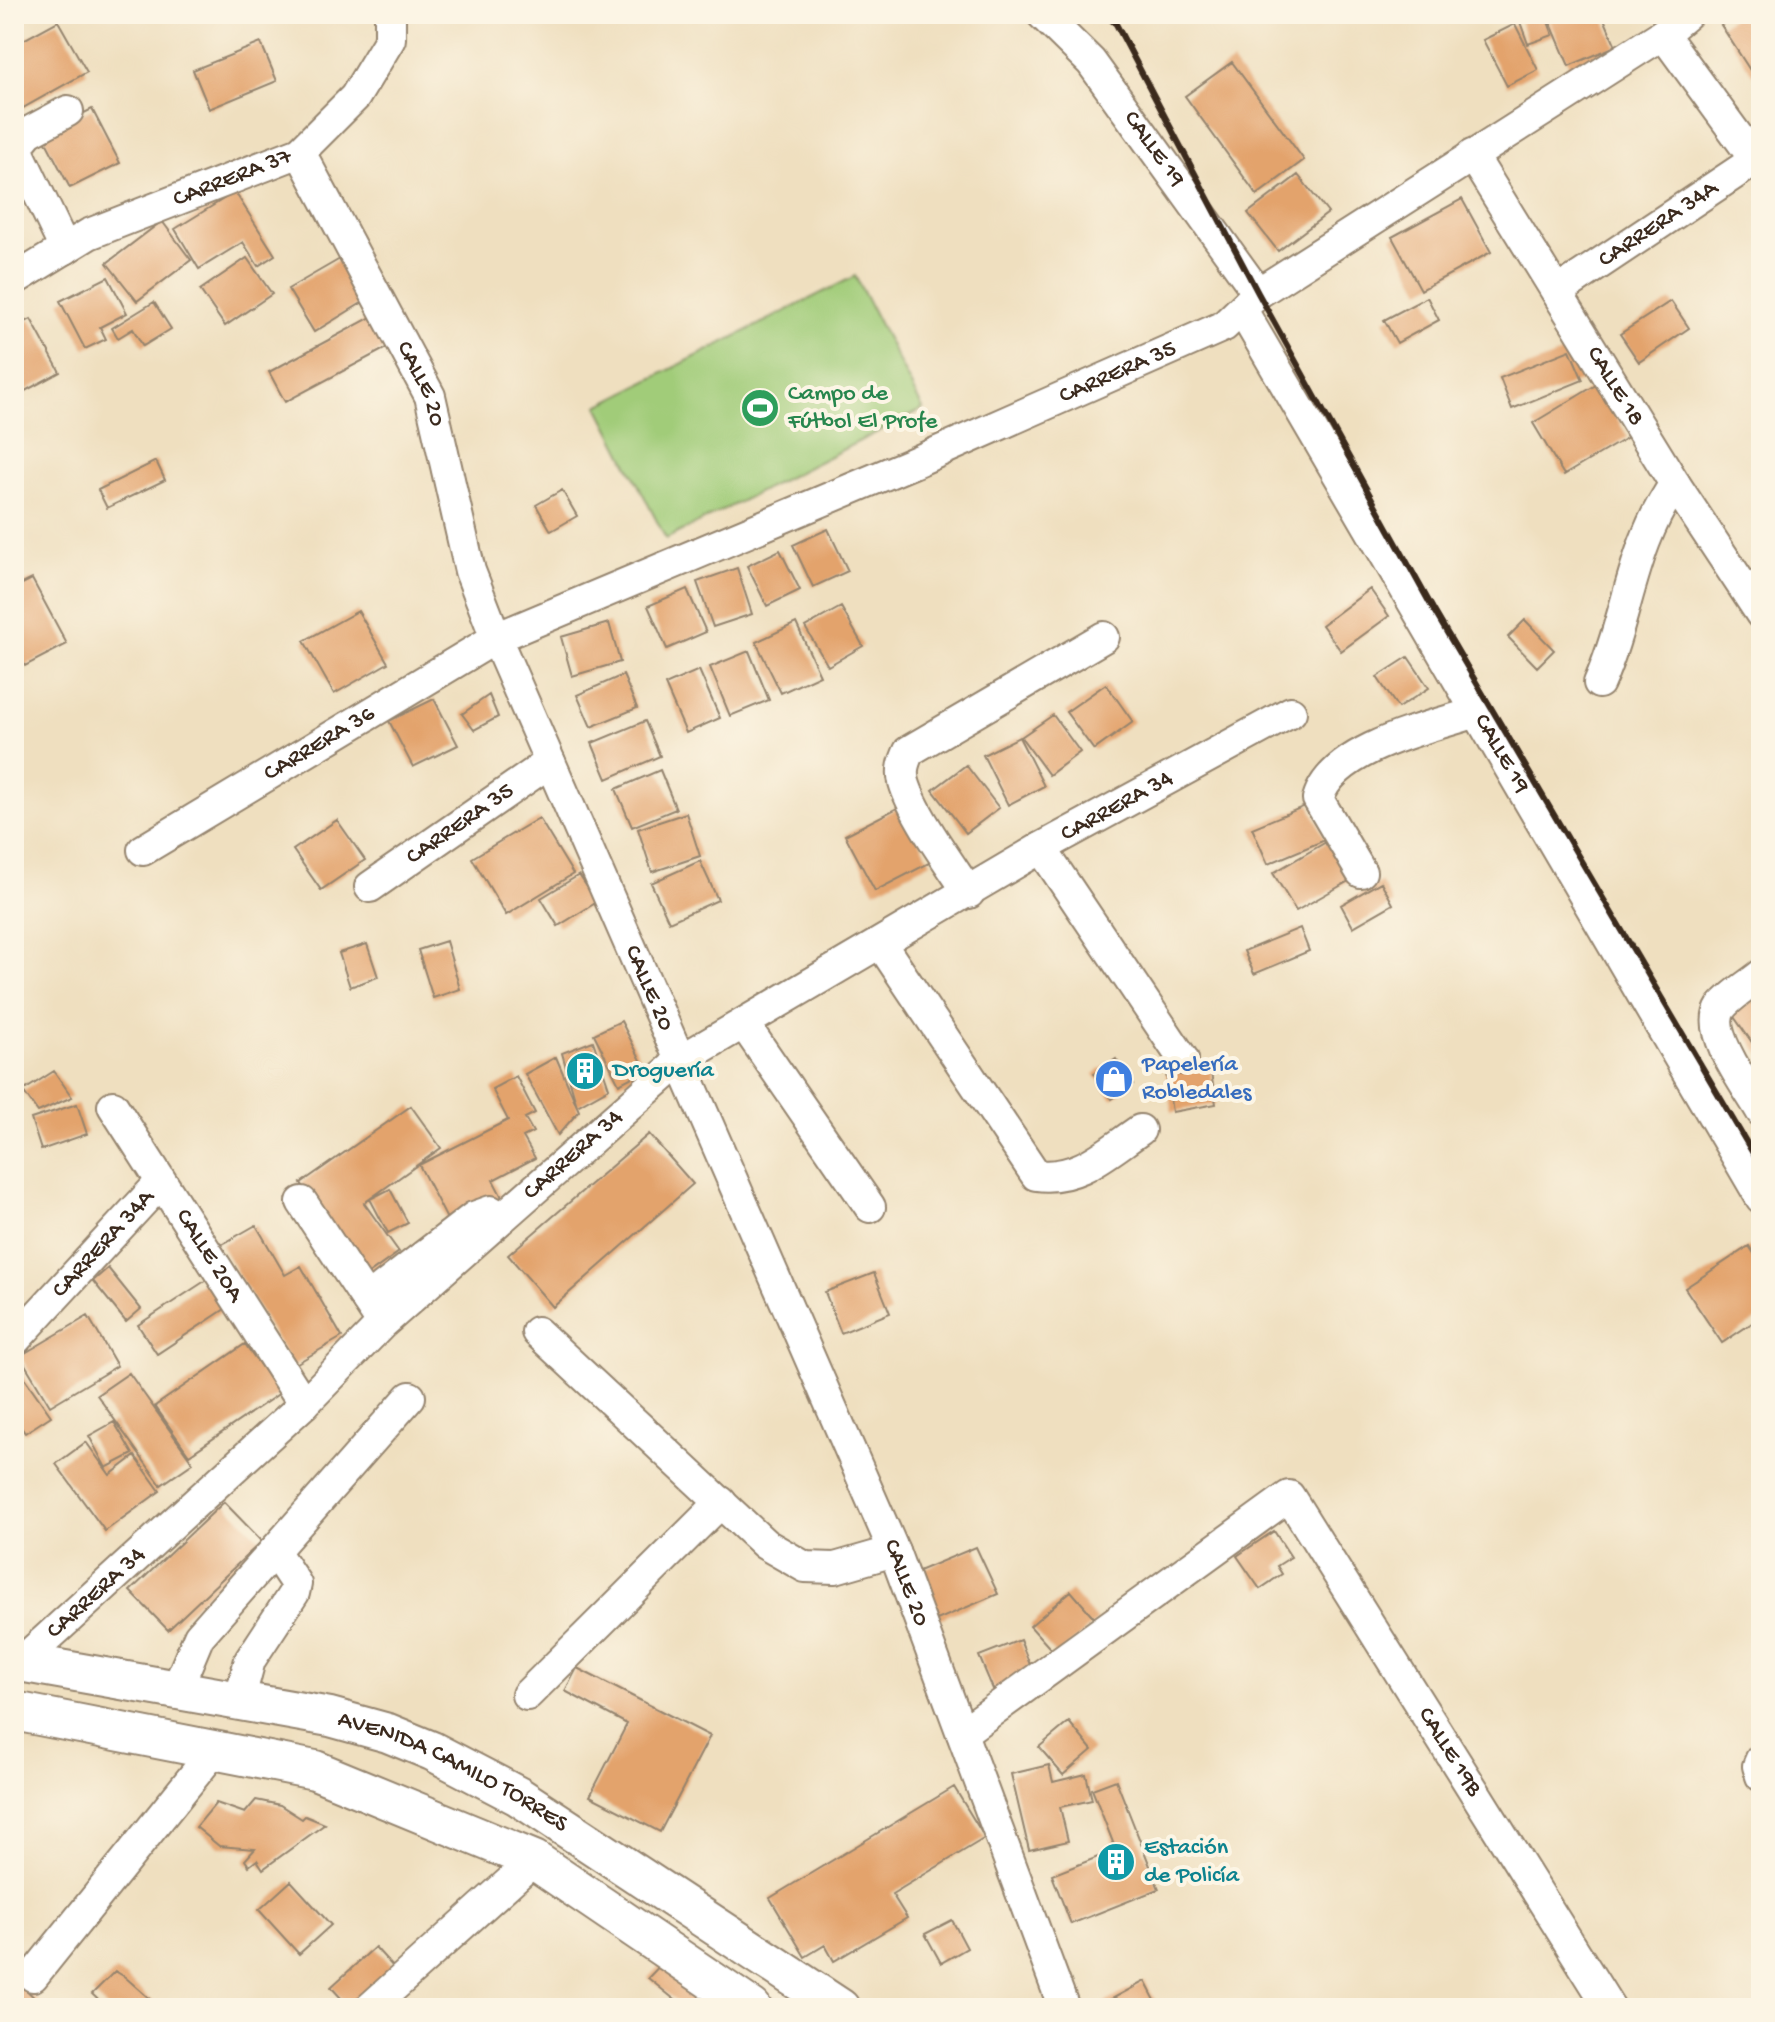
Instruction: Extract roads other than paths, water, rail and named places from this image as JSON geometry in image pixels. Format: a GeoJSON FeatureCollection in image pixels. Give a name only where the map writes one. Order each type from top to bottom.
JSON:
{"type":"FeatureCollection","features":[{"type":"Feature","properties":{"kind":"main road","name":"AVENIDA CAMILO TORRES"},"geometry":{"type":"LineString","coordinates":[[17,1662],[330,1717],[388,1733],[432,1751],[518,1796],[840,2008]]}},
{"type":"Feature","properties":{"kind":"main road","name":"AVENIDA CAMILO TORRES"},"geometry":{"type":"LineString","coordinates":[[14,1711],[315,1770],[534,1860],[752,2008]]}},
{"type":"Feature","properties":{"kind":"street","name":"CARRERA 37"},"geometry":{"type":"LineString","coordinates":[[14,280],[89,234],[300,152],[355,97],[390,39],[390,14]]}},
{"type":"Feature","properties":{"kind":"street","name":"CALLE 19"},"geometry":{"type":"LineString","coordinates":[[1042,14],[1091,62],[1250,301],[1477,712],[1761,1198]]}},
{"type":"Feature","properties":{"kind":"street","name":"CARRERA 35"},"geometry":{"type":"LineString","coordinates":[[496,638],[915,462],[1224,326],[1250,301],[1663,34],[1687,14]]}},
{"type":"Feature","properties":{"kind":"street"},"geometry":{"type":"LineString","coordinates":[[1663,34],[1759,161]]}},
{"type":"Feature","properties":{"kind":"street"},"geometry":{"type":"LineString","coordinates":[[65,249],[20,155],[19,144],[29,132],[68,111]]}},
{"type":"Feature","properties":{"kind":"street","name":"CALLE 20"},"geometry":{"type":"LineString","coordinates":[[300,152],[430,396],[470,571],[496,638],[894,1551],[1064,2008]]}},
{"type":"Feature","properties":{"kind":"street","name":"CALLE 18"},"geometry":{"type":"LineString","coordinates":[[1472,155],[1675,484],[1761,614]]}},
{"type":"Feature","properties":{"kind":"street","name":"CARRERA 34A"},"geometry":{"type":"LineString","coordinates":[[1557,292],[1759,161]]}},
{"type":"Feature","properties":{"kind":"street"},"geometry":{"type":"LineString","coordinates":[[1599,683],[1612,653],[1630,583],[1654,514],[1675,484]]}},
{"type":"Feature","properties":{"kind":"street"},"geometry":{"type":"LineString","coordinates":[[969,893],[941,852],[904,783],[902,766],[909,751],[1104,637]]}},
{"type":"Feature","properties":{"kind":"street","name":"CARRERA 36"},"geometry":{"type":"LineString","coordinates":[[143,850],[496,638]]}},
{"type":"Feature","properties":{"kind":"street","name":"CARRERA 34"},"geometry":{"type":"LineString","coordinates":[[17,1662],[304,1404],[375,1312],[501,1220],[681,1060],[1041,848],[1291,712]]}},
{"type":"Feature","properties":{"kind":"street"},"geometry":{"type":"LineString","coordinates":[[1361,872],[1318,799],[1330,775],[1388,742],[1477,712]]}},
{"type":"Feature","properties":{"kind":"street","name":"CARRERA 35"},"geometry":{"type":"LineString","coordinates":[[370,887],[550,762]]}},
{"type":"Feature","properties":{"kind":"street"},"geometry":{"type":"LineString","coordinates":[[1041,848],[1183,1059]]}},
{"type":"Feature","properties":{"kind":"street"},"geometry":{"type":"LineString","coordinates":[[881,944],[1036,1175],[1056,1178],[1074,1174],[1140,1130]]}},
{"type":"Feature","properties":{"kind":"street"},"geometry":{"type":"LineString","coordinates":[[1761,975],[1721,1008],[1715,1025],[1723,1047],[1761,1111]]}},
{"type":"Feature","properties":{"kind":"street"},"geometry":{"type":"LineString","coordinates":[[744,1024],[870,1207]]}},
{"type":"Feature","properties":{"kind":"street","name":"CALLE 20A"},"geometry":{"type":"LineString","coordinates":[[113,1106],[304,1404]]}},
{"type":"Feature","properties":{"kind":"street","name":"CARRERA 34A"},"geometry":{"type":"LineString","coordinates":[[14,1341],[160,1183]]}},
{"type":"Feature","properties":{"kind":"street"},"geometry":{"type":"LineString","coordinates":[[302,1202],[375,1312]]}},
{"type":"Feature","properties":{"kind":"street"},"geometry":{"type":"LineString","coordinates":[[537,1332],[765,1544],[805,1567],[835,1568],[894,1551]]}},
{"type":"Feature","properties":{"kind":"street"},"geometry":{"type":"LineString","coordinates":[[176,1691],[199,1636],[410,1397]]}},
{"type":"Feature","properties":{"kind":"street","name":"CALLE 19B"},"geometry":{"type":"LineString","coordinates":[[962,1733],[1289,1496],[1610,2008]]}},
{"type":"Feature","properties":{"kind":"street"},"geometry":{"type":"LineString","coordinates":[[527,1695],[721,1502]]}},
{"type":"Feature","properties":{"kind":"street"},"geometry":{"type":"LineString","coordinates":[[239,1701],[250,1660],[294,1593],[296,1584],[274,1551]]}},
{"type":"Feature","properties":{"kind":"street"},"geometry":{"type":"LineString","coordinates":[[33,1976],[213,1752]]}},
{"type":"Feature","properties":{"kind":"street"},"geometry":{"type":"LineString","coordinates":[[1761,1759],[1758,1766],[1761,1776]]}},
{"type":"Feature","properties":{"kind":"street"},"geometry":{"type":"LineString","coordinates":[[370,2008],[534,1860]]}},
{"type":"Feature","properties":{"kind":"railway"},"geometry":{"type":"LineString","coordinates":[[1104,14],[1116,24],[1258,293],[1433,609],[1761,1167]]}},
{"type":"Feature","properties":{"kind":"place","name":"Campo de Fútbol El Profe"},"geometry":{"type":"Point","coordinates":[760,408]}},
{"type":"Feature","properties":{"kind":"place","name":"Droguería"},"geometry":{"type":"Point","coordinates":[585,1071]}},
{"type":"Feature","properties":{"kind":"place","name":"Papelería Robledales"},"geometry":{"type":"Point","coordinates":[1114,1079]}},
{"type":"Feature","properties":{"kind":"place","name":"Estación de Policía"},"geometry":{"type":"Point","coordinates":[1116,1862]}}]}
